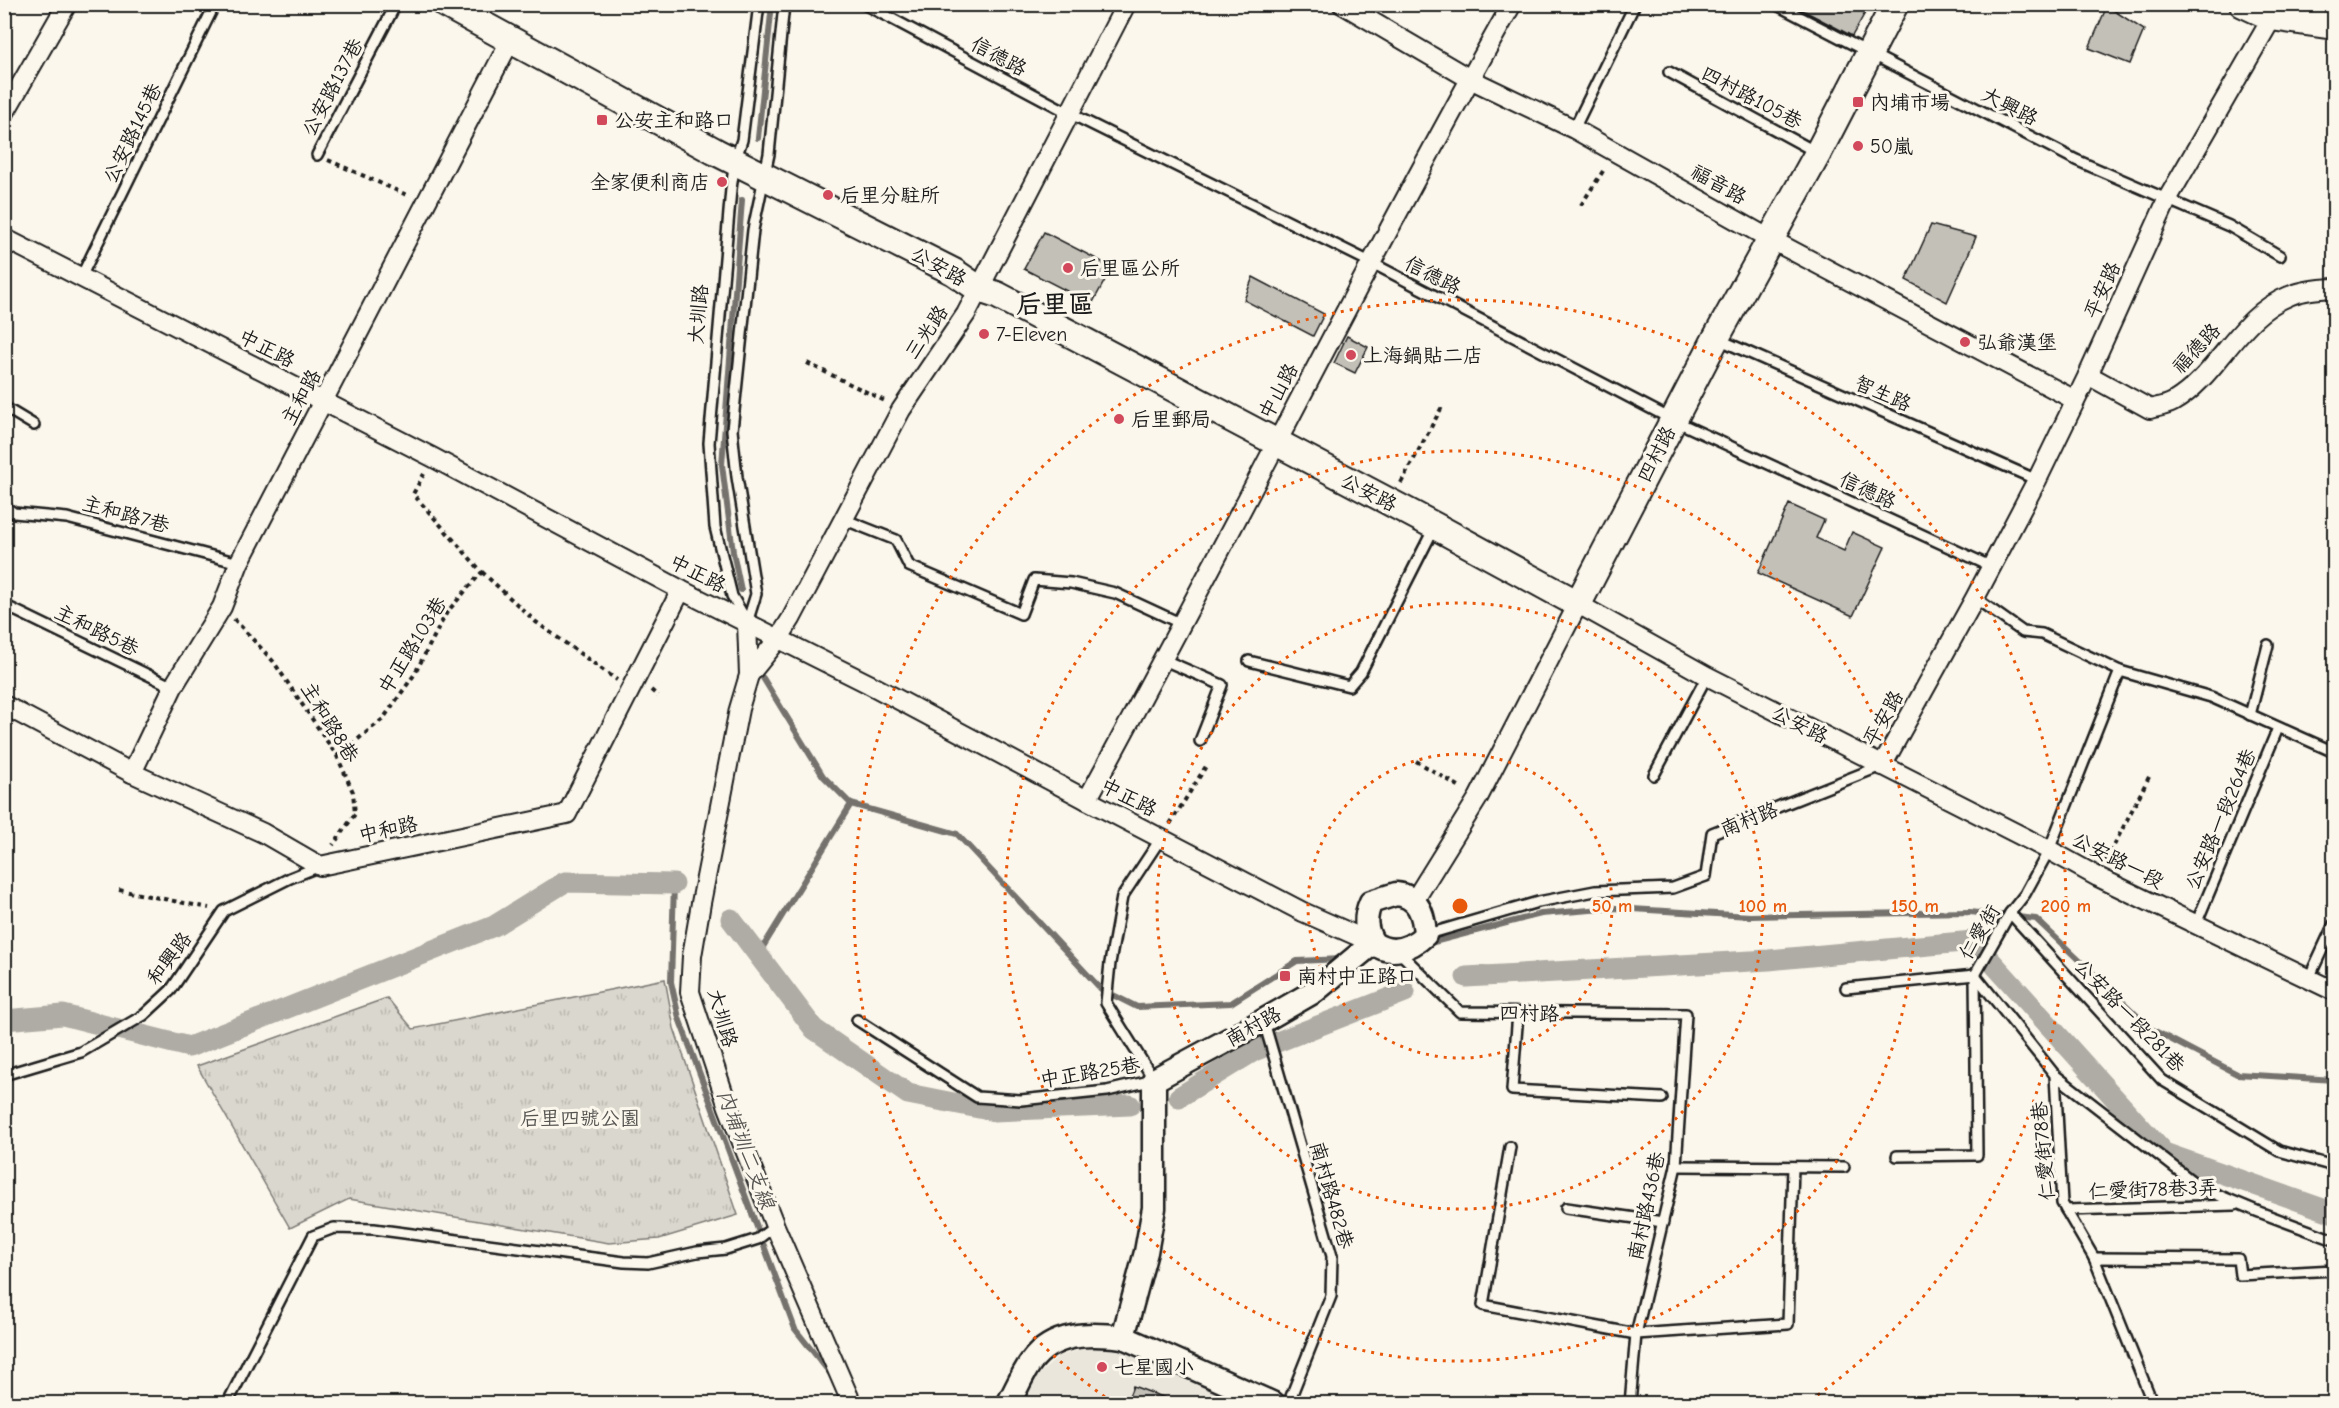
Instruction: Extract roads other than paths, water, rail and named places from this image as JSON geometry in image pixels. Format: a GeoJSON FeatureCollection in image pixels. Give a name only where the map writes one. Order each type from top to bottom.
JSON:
{"type":"FeatureCollection","features":[{"type":"Feature","properties":{"kind":"main road","name":"公安路"},"geometry":{"type":"LineString","coordinates":[[445,4],[735,161],[954,272],[979,289],[997,295],[1578,604]]}},
{"type":"Feature","properties":{"kind":"main road","name":"四村路"},"geometry":{"type":"LineString","coordinates":[[1578,604],[1716,338],[1818,153],[1895,4]]}},
{"type":"Feature","properties":{"kind":"main road"},"geometry":{"type":"LineString","coordinates":[[2243,4],[2334,26]]}},
{"type":"Feature","properties":{"kind":"street"},"geometry":{"type":"LineString","coordinates":[[4,114],[67,4]]}},
{"type":"Feature","properties":{"kind":"street","name":"三光路"},"geometry":{"type":"LineString","coordinates":[[749,675],[779,638],[791,619],[901,410],[966,314],[1126,4]]}},
{"type":"Feature","properties":{"kind":"street","name":"福音路"},"geometry":{"type":"LineString","coordinates":[[1342,4],[1470,79],[1574,129],[1770,239],[2075,400]]}},
{"type":"Feature","properties":{"kind":"street","name":"中山路"},"geometry":{"type":"LineString","coordinates":[[1086,800],[1164,660],[1276,443],[1512,4]]}},
{"type":"Feature","properties":{"kind":"street","name":"平安路"},"geometry":{"type":"LineString","coordinates":[[1882,766],[2037,480],[2088,375],[2168,198],[2276,11]]}},
{"type":"Feature","properties":{"kind":"street","name":"主和路"},"geometry":{"type":"LineString","coordinates":[[132,773],[173,687],[222,607],[239,563],[510,41]]}},
{"type":"Feature","properties":{"kind":"street","name":"中正路"},"geometry":{"type":"LineString","coordinates":[[4,238],[432,457],[681,590],[779,638],[1303,912],[1373,943]]}},
{"type":"Feature","properties":{"kind":"street","name":"福德路"},"geometry":{"type":"LineString","coordinates":[[2088,375],[2150,409],[2172,403],[2203,379],[2247,325],[2269,306],[2290,295],[2334,288]]}},
{"type":"Feature","properties":{"kind":"street","name":"中和路"},"geometry":{"type":"LineString","coordinates":[[320,866],[567,814],[681,590]]}},
{"type":"Feature","properties":{"kind":"street","name":"公安路"},"geometry":{"type":"LineString","coordinates":[[1578,604],[1707,676],[1882,766]]}},
{"type":"Feature","properties":{"kind":"street","name":"四村路"},"geometry":{"type":"LineString","coordinates":[[1414,901],[1478,798],[1578,604]]}},
{"type":"Feature","properties":{"kind":"street","name":"大圳路"},"geometry":{"type":"LineString","coordinates":[[747,623],[749,675],[739,709],[701,903],[692,956],[690,992],[728,1107],[775,1226],[852,1404]]}},
{"type":"Feature","properties":{"kind":"street"},"geometry":{"type":"LineString","coordinates":[[4,705],[132,773],[262,833],[320,866]]}},
{"type":"Feature","properties":{"kind":"street","name":"公安路一段"},"geometry":{"type":"LineString","coordinates":[[1882,766],[2098,877],[2334,992]]}},
{"type":"Feature","properties":{"kind":"street"},"geometry":{"type":"LineString","coordinates":[[1397,950],[1384,949],[1373,943],[1366,929],[1367,913],[1371,902],[1396,894],[1408,896],[1423,915],[1425,935]]}},
{"type":"Feature","properties":{"kind":"street","name":"南村路"},"geometry":{"type":"LineString","coordinates":[[1397,950],[1411,947],[1425,935]]}},
{"type":"Feature","properties":{"kind":"street","name":"南村路"},"geometry":{"type":"LineString","coordinates":[[1154,1080],[1265,1027],[1315,991],[1373,943]]}},
{"type":"Feature","properties":{"kind":"street"},"geometry":{"type":"LineString","coordinates":[[1123,1337],[1146,1252],[1154,1208],[1154,1080]]}},
{"type":"Feature","properties":{"kind":"street"},"geometry":{"type":"LineString","coordinates":[[1008,1404],[1032,1361],[1047,1347],[1067,1337],[1091,1334],[1123,1337],[1274,1404]]}},
{"type":"Feature","properties":{"kind":"lane","name":"公安路145巷"},"geometry":{"type":"LineString","coordinates":[[81,277],[215,4]]}},
{"type":"Feature","properties":{"kind":"lane","name":"公安路137巷"},"geometry":{"type":"LineString","coordinates":[[317,155],[396,4]]}},
{"type":"Feature","properties":{"kind":"lane","name":"大圳路"},"geometry":{"type":"LineString","coordinates":[[747,623],[732,597],[715,527],[709,442],[735,161],[742,140],[759,4]]}},
{"type":"Feature","properties":{"kind":"lane","name":"大圳路"},"geometry":{"type":"LineString","coordinates":[[747,623],[756,594],[737,477],[732,430],[753,230],[769,154],[784,4]]}},
{"type":"Feature","properties":{"kind":"lane","name":"信德路"},"geometry":{"type":"LineString","coordinates":[[864,4],[1069,113],[1372,263],[1673,420],[1990,566]]}},
{"type":"Feature","properties":{"kind":"lane"},"geometry":{"type":"LineString","coordinates":[[1574,129],[1635,4]]}},
{"type":"Feature","properties":{"kind":"lane","name":"大興路"},"geometry":{"type":"LineString","coordinates":[[1775,4],[2076,160],[2229,226],[2280,256]]}},
{"type":"Feature","properties":{"kind":"lane","name":"四村路105巷"},"geometry":{"type":"LineString","coordinates":[[1669,72],[1818,153]]}},
{"type":"Feature","properties":{"kind":"lane","name":"智生路"},"geometry":{"type":"LineString","coordinates":[[1716,338],[2037,480]]}},
{"type":"Feature","properties":{"kind":"lane"},"geometry":{"type":"LineString","coordinates":[[4,407],[34,425]]}},
{"type":"Feature","properties":{"kind":"lane","name":"主和路7巷"},"geometry":{"type":"LineString","coordinates":[[4,506],[14,513],[67,518],[239,563]]}},
{"type":"Feature","properties":{"kind":"lane"},"geometry":{"type":"LineString","coordinates":[[843,519],[896,540],[909,566],[1021,614],[1035,580],[1071,584],[1115,593],[1182,624]]}},
{"type":"Feature","properties":{"kind":"lane"},"geometry":{"type":"LineString","coordinates":[[1249,661],[1349,686],[1361,672],[1435,526]]}},
{"type":"Feature","properties":{"kind":"lane"},"geometry":{"type":"LineString","coordinates":[[1975,598],[2023,632],[2042,634],[2120,671],[2211,697],[2334,753]]}},
{"type":"Feature","properties":{"kind":"lane","name":"主和路5巷"},"geometry":{"type":"LineString","coordinates":[[4,605],[173,687]]}},
{"type":"Feature","properties":{"kind":"lane"},"geometry":{"type":"LineString","coordinates":[[2250,715],[2268,645]]}},
{"type":"Feature","properties":{"kind":"lane"},"geometry":{"type":"LineString","coordinates":[[1164,660],[1222,685],[1200,741]]}},
{"type":"Feature","properties":{"kind":"lane","name":"仁愛街"},"geometry":{"type":"LineString","coordinates":[[1897,1156],[1977,1155],[1975,975],[2049,850],[2120,671]]}},
{"type":"Feature","properties":{"kind":"lane"},"geometry":{"type":"LineString","coordinates":[[1654,775],[1707,676]]}},
{"type":"Feature","properties":{"kind":"lane","name":"公安路一段264巷"},"geometry":{"type":"LineString","coordinates":[[2196,924],[2278,728]]}},
{"type":"Feature","properties":{"kind":"lane","name":"南村路"},"geometry":{"type":"LineString","coordinates":[[1425,935],[1538,902],[1595,891],[1673,888],[1706,876],[1712,833],[1882,766]]}},
{"type":"Feature","properties":{"kind":"lane","name":"中正路25巷"},"geometry":{"type":"LineString","coordinates":[[857,1020],[977,1097],[1021,1100],[1107,1091],[1154,1080],[1106,1003],[1110,963],[1122,897],[1161,838]]}},
{"type":"Feature","properties":{"kind":"lane","name":"和興路"},"geometry":{"type":"LineString","coordinates":[[4,1075],[81,1052],[144,1015],[171,990],[224,911],[290,878],[320,866]]}},
{"type":"Feature","properties":{"kind":"lane","name":"公安路一段281巷"},"geometry":{"type":"LineString","coordinates":[[2010,913],[2162,1080],[2279,1151],[2334,1166]]}},
{"type":"Feature","properties":{"kind":"lane"},"geometry":{"type":"LineString","coordinates":[[2309,978],[2334,924]]}},
{"type":"Feature","properties":{"kind":"lane","name":"四村路"},"geometry":{"type":"LineString","coordinates":[[1397,950],[1460,1012],[1686,1014]]}},
{"type":"Feature","properties":{"kind":"lane"},"geometry":{"type":"LineString","coordinates":[[1846,988],[1975,975]]}},
{"type":"Feature","properties":{"kind":"lane","name":"仁愛街78巷"},"geometry":{"type":"LineString","coordinates":[[1975,975],[2055,1075],[2062,1203],[2094,1258],[2153,1404]]}},
{"type":"Feature","properties":{"kind":"lane"},"geometry":{"type":"LineString","coordinates":[[1518,1012],[1512,1090],[1662,1098]]}},
{"type":"Feature","properties":{"kind":"lane","name":"南村路436巷"},"geometry":{"type":"LineString","coordinates":[[1630,1404],[1636,1334],[1676,1166],[1686,1014]]}},
{"type":"Feature","properties":{"kind":"lane","name":"南村路482巷"},"geometry":{"type":"LineString","coordinates":[[1265,1027],[1332,1256],[1330,1296],[1288,1404]]}},
{"type":"Feature","properties":{"kind":"lane"},"geometry":{"type":"LineString","coordinates":[[2055,1075],[2201,1188],[2334,1240]]}},
{"type":"Feature","properties":{"kind":"lane"},"geometry":{"type":"LineString","coordinates":[[1510,1147],[1483,1305],[1636,1334],[1788,1324],[1793,1167]]}},
{"type":"Feature","properties":{"kind":"lane"},"geometry":{"type":"LineString","coordinates":[[1676,1166],[1844,1167]]}},
{"type":"Feature","properties":{"kind":"lane","name":"仁愛街78巷3弄"},"geometry":{"type":"LineString","coordinates":[[2066,1210],[2241,1205]]}},
{"type":"Feature","properties":{"kind":"lane"},"geometry":{"type":"LineString","coordinates":[[1566,1208],[1663,1222]]}},
{"type":"Feature","properties":{"kind":"lane"},"geometry":{"type":"LineString","coordinates":[[227,1404],[313,1236],[334,1228],[374,1229],[624,1262],[648,1263],[697,1252],[726,1249],[758,1239],[775,1226]]}},
{"type":"Feature","properties":{"kind":"lane"},"geometry":{"type":"LineString","coordinates":[[2094,1258],[2238,1259],[2240,1275],[2334,1270]]}},
{"type":"Feature","properties":{"kind":"waterway"},"geometry":{"type":"LineString","coordinates":[[758,138],[772,4]]}},
{"type":"Feature","properties":{"kind":"waterway"},"geometry":{"type":"LineString","coordinates":[[741,590],[733,552],[722,465],[742,200]]}},
{"type":"Feature","properties":{"kind":"waterway"},"geometry":{"type":"LineString","coordinates":[[763,678],[823,776],[851,804],[957,834],[1101,989],[1137,1007],[1231,1003],[1297,961],[1343,959]]}},
{"type":"Feature","properties":{"kind":"waterway"},"geometry":{"type":"LineString","coordinates":[[758,955],[851,804]]}},
{"type":"Feature","properties":{"kind":"waterway"},"geometry":{"type":"LineString","coordinates":[[4,1020],[63,1015],[189,1047],[494,926],[565,882],[674,884]]}},
{"type":"Feature","properties":{"kind":"waterway","name":"內埔圳二支線"},"geometry":{"type":"LineString","coordinates":[[674,884],[671,982],[679,1018],[795,1329],[833,1377]]}},
{"type":"Feature","properties":{"kind":"waterway"},"geometry":{"type":"LineString","coordinates":[[1426,944],[1541,914],[1615,908],[1750,916],[1970,912],[2036,919],[2151,1029],[2237,1074],[2334,1080]]}},
{"type":"Feature","properties":{"kind":"waterway"},"geometry":{"type":"LineString","coordinates":[[731,919],[814,1029],[908,1094],[994,1111],[1130,1105]]}},
{"type":"Feature","properties":{"kind":"waterway"},"geometry":{"type":"LineString","coordinates":[[1466,977],[1769,960],[1973,941],[2164,1153],[2334,1213]]}},
{"type":"Feature","properties":{"kind":"waterway"},"geometry":{"type":"LineString","coordinates":[[1179,1097],[1254,1051],[1405,992]]}},
{"type":"Feature","properties":{"kind":"place","name":"內埔市場"},"geometry":{"type":"Point","coordinates":[1858,102]}},
{"type":"Feature","properties":{"kind":"place","name":"公安主和路口"},"geometry":{"type":"Point","coordinates":[602,120]}},
{"type":"Feature","properties":{"kind":"place","name":"50嵐"},"geometry":{"type":"Point","coordinates":[1858,146]}},
{"type":"Feature","properties":{"kind":"place","name":"全家便利商店"},"geometry":{"type":"Point","coordinates":[722,182]}},
{"type":"Feature","properties":{"kind":"place","name":"后里分駐所"},"geometry":{"type":"Point","coordinates":[828,195]}},
{"type":"Feature","properties":{"kind":"place","name":"后里區公所"},"geometry":{"type":"Point","coordinates":[1068,268]}},
{"type":"Feature","properties":{"kind":"place","name":"7-Eleven"},"geometry":{"type":"Point","coordinates":[984,334]}},
{"type":"Feature","properties":{"kind":"place","name":"弘爺漢堡"},"geometry":{"type":"Point","coordinates":[1965,342]}},
{"type":"Feature","properties":{"kind":"place","name":"上海鍋貼二店"},"geometry":{"type":"Point","coordinates":[1351,355]}},
{"type":"Feature","properties":{"kind":"place","name":"后里郵局"},"geometry":{"type":"Point","coordinates":[1119,419]}},
{"type":"Feature","properties":{"kind":"place","name":"南村中正路口"},"geometry":{"type":"Point","coordinates":[1285,976]}},
{"type":"Feature","properties":{"kind":"place","name":"七星國小"},"geometry":{"type":"Point","coordinates":[1102,1367]}},
{"type":"Feature","properties":{"kind":"district","name":"后里區"},"geometry":{"type":"Point","coordinates":[1055,304]}},
{"type":"Feature","properties":{"kind":"park label","name":"后里四號公園"},"geometry":{"type":"Point","coordinates":[580,1118]}}]}
